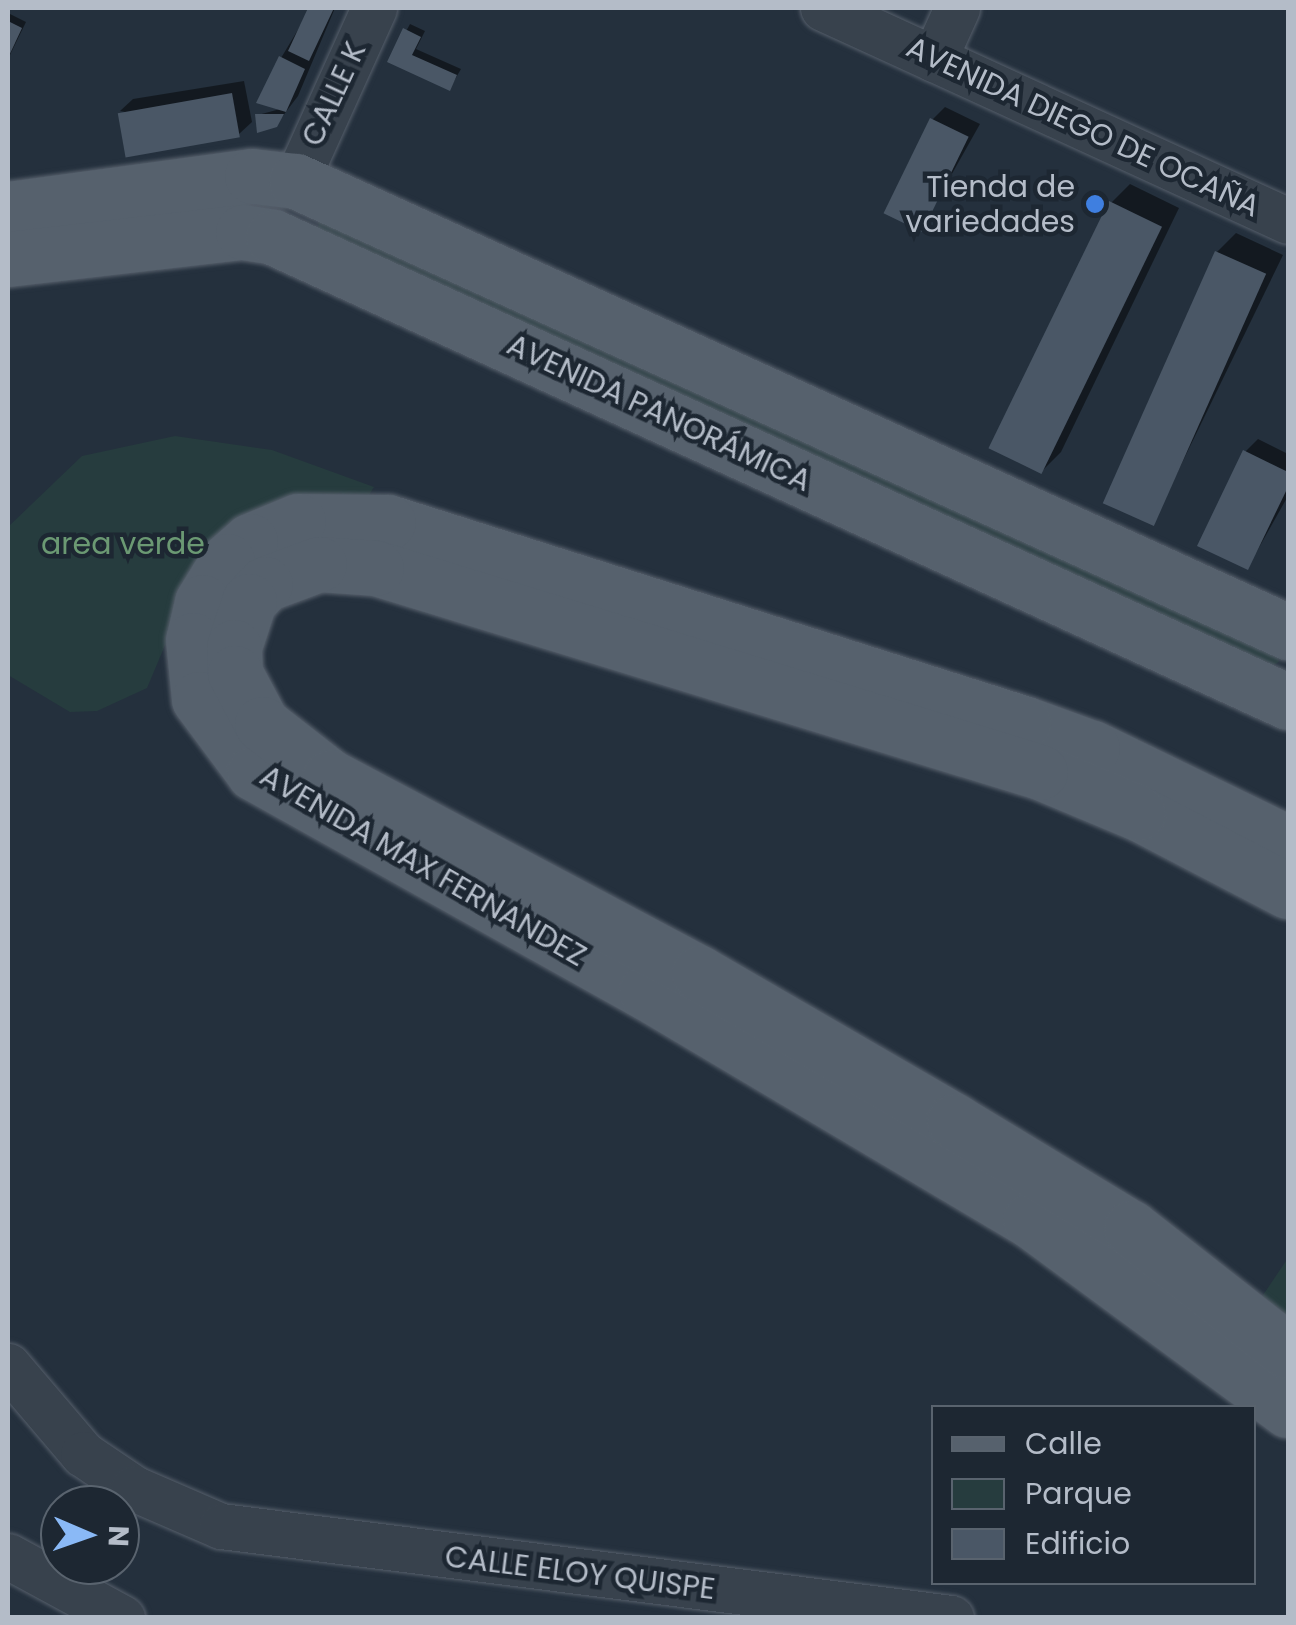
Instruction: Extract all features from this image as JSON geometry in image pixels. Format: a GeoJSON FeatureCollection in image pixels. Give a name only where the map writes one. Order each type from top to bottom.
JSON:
{"type":"FeatureCollection","features":[{"type":"Feature","properties":{"kind":"main road","name":"AVENIDA PANORÁMICA"},"geometry":{"type":"LineString","coordinates":[[8,208],[252,176],[296,182],[1288,632]]}},
{"type":"Feature","properties":{"kind":"main road"},"geometry":{"type":"LineString","coordinates":[[273,237],[296,182]]}},
{"type":"Feature","properties":{"kind":"main road","name":"AVENIDA PANORÁMICA"},"geometry":{"type":"LineString","coordinates":[[8,259],[242,232],[273,237],[1288,702]]}},
{"type":"Feature","properties":{"kind":"main road","name":"AVENIDA MAX FERNANDEZ"},"geometry":{"type":"LineString","coordinates":[[1288,843],[1084,768],[376,568],[319,564],[266,584],[250,601],[234,647],[235,674],[262,724],[467,873],[700,972],[1131,1228],[1171,1289],[1288,1410]]}},
{"type":"Feature","properties":{"kind":"main road","name":"AVENIDA MAX FERNANDEZ"},"geometry":{"type":"LineString","coordinates":[[1084,768],[1288,891]]}},
{"type":"Feature","properties":{"kind":"main road","name":"AVENIDA MAX FERNANDEZ"},"geometry":{"type":"LineString","coordinates":[[1171,1289],[1288,1351]]}},
{"type":"Feature","properties":{"kind":"street","name":"CALLE K"},"geometry":{"type":"LineString","coordinates":[[296,182],[374,8]]}},
{"type":"Feature","properties":{"kind":"street","name":"AVENIDA DIEGO DE OCAÑA"},"geometry":{"type":"LineString","coordinates":[[823,8],[1288,221]]}},
{"type":"Feature","properties":{"kind":"street"},"geometry":{"type":"LineString","coordinates":[[934,58],[957,8]]}},
{"type":"Feature","properties":{"kind":"street","name":"CALLE ELOY QUISPE"},"geometry":{"type":"LineString","coordinates":[[8,1366],[83,1454],[133,1488],[221,1526],[268,1536],[951,1618]]}},
{"type":"Feature","properties":{"kind":"street"},"geometry":{"type":"LineString","coordinates":[[8,1556],[122,1618]]}},
{"type":"Feature","properties":{"kind":"green space"},"geometry":{"type":"Polygon","coordinates":[[[319,219],[1277,656],[1279,662],[1273,665],[318,229],[319,219]]]}},
{"type":"Feature","properties":{"kind":"green space","name":"area verde"},"geometry":{"type":"Polygon","coordinates":[[[175,436],[272,450],[374,487],[355,518],[174,624],[147,688],[97,711],[70,712],[8,675],[8,527],[82,456],[175,436]]]}},
{"type":"Feature","properties":{"kind":"green space"},"geometry":{"type":"Polygon","coordinates":[[[1288,1258],[1288,1318],[1261,1298],[1288,1258]]]}},
{"type":"Feature","properties":{"kind":"building"},"geometry":{"type":"Polygon","coordinates":[[[308,8],[334,8],[309,61],[288,51],[308,8]]]}},
{"type":"Feature","properties":{"kind":"building"},"geometry":{"type":"Polygon","coordinates":[[[8,21],[22,28],[8,58],[8,21]]]}},
{"type":"Feature","properties":{"kind":"building"},"geometry":{"type":"Polygon","coordinates":[[[403,28],[421,37],[412,55],[457,75],[450,91],[387,62],[403,28]]]}},
{"type":"Feature","properties":{"kind":"building"},"geometry":{"type":"Polygon","coordinates":[[[279,56],[305,69],[286,112],[256,103],[279,56]]]}},
{"type":"Feature","properties":{"kind":"building"},"geometry":{"type":"Polygon","coordinates":[[[232,93],[240,137],[126,157],[118,113],[232,93]]]}},
{"type":"Feature","properties":{"kind":"building"},"geometry":{"type":"Polygon","coordinates":[[[255,114],[284,114],[277,127],[257,133],[255,114]]]}},
{"type":"Feature","properties":{"kind":"building"},"geometry":{"type":"Polygon","coordinates":[[[930,118],[969,137],[922,232],[884,213],[930,118]]]}},
{"type":"Feature","properties":{"kind":"building"},"geometry":{"type":"Polygon","coordinates":[[[1109,201],[1162,227],[1041,474],[988,448],[1109,201]]]}},
{"type":"Feature","properties":{"kind":"building"},"geometry":{"type":"Polygon","coordinates":[[[1215,251],[1266,274],[1154,526],[1103,503],[1215,251]]]}},
{"type":"Feature","properties":{"kind":"building"},"geometry":{"type":"Polygon","coordinates":[[[1243,450],[1288,472],[1288,487],[1248,570],[1197,546],[1243,450]]]}},
{"type":"Feature","properties":{"kind":"place","name":"Tienda de variedades"},"geometry":{"type":"Point","coordinates":[1095,204]}}]}
